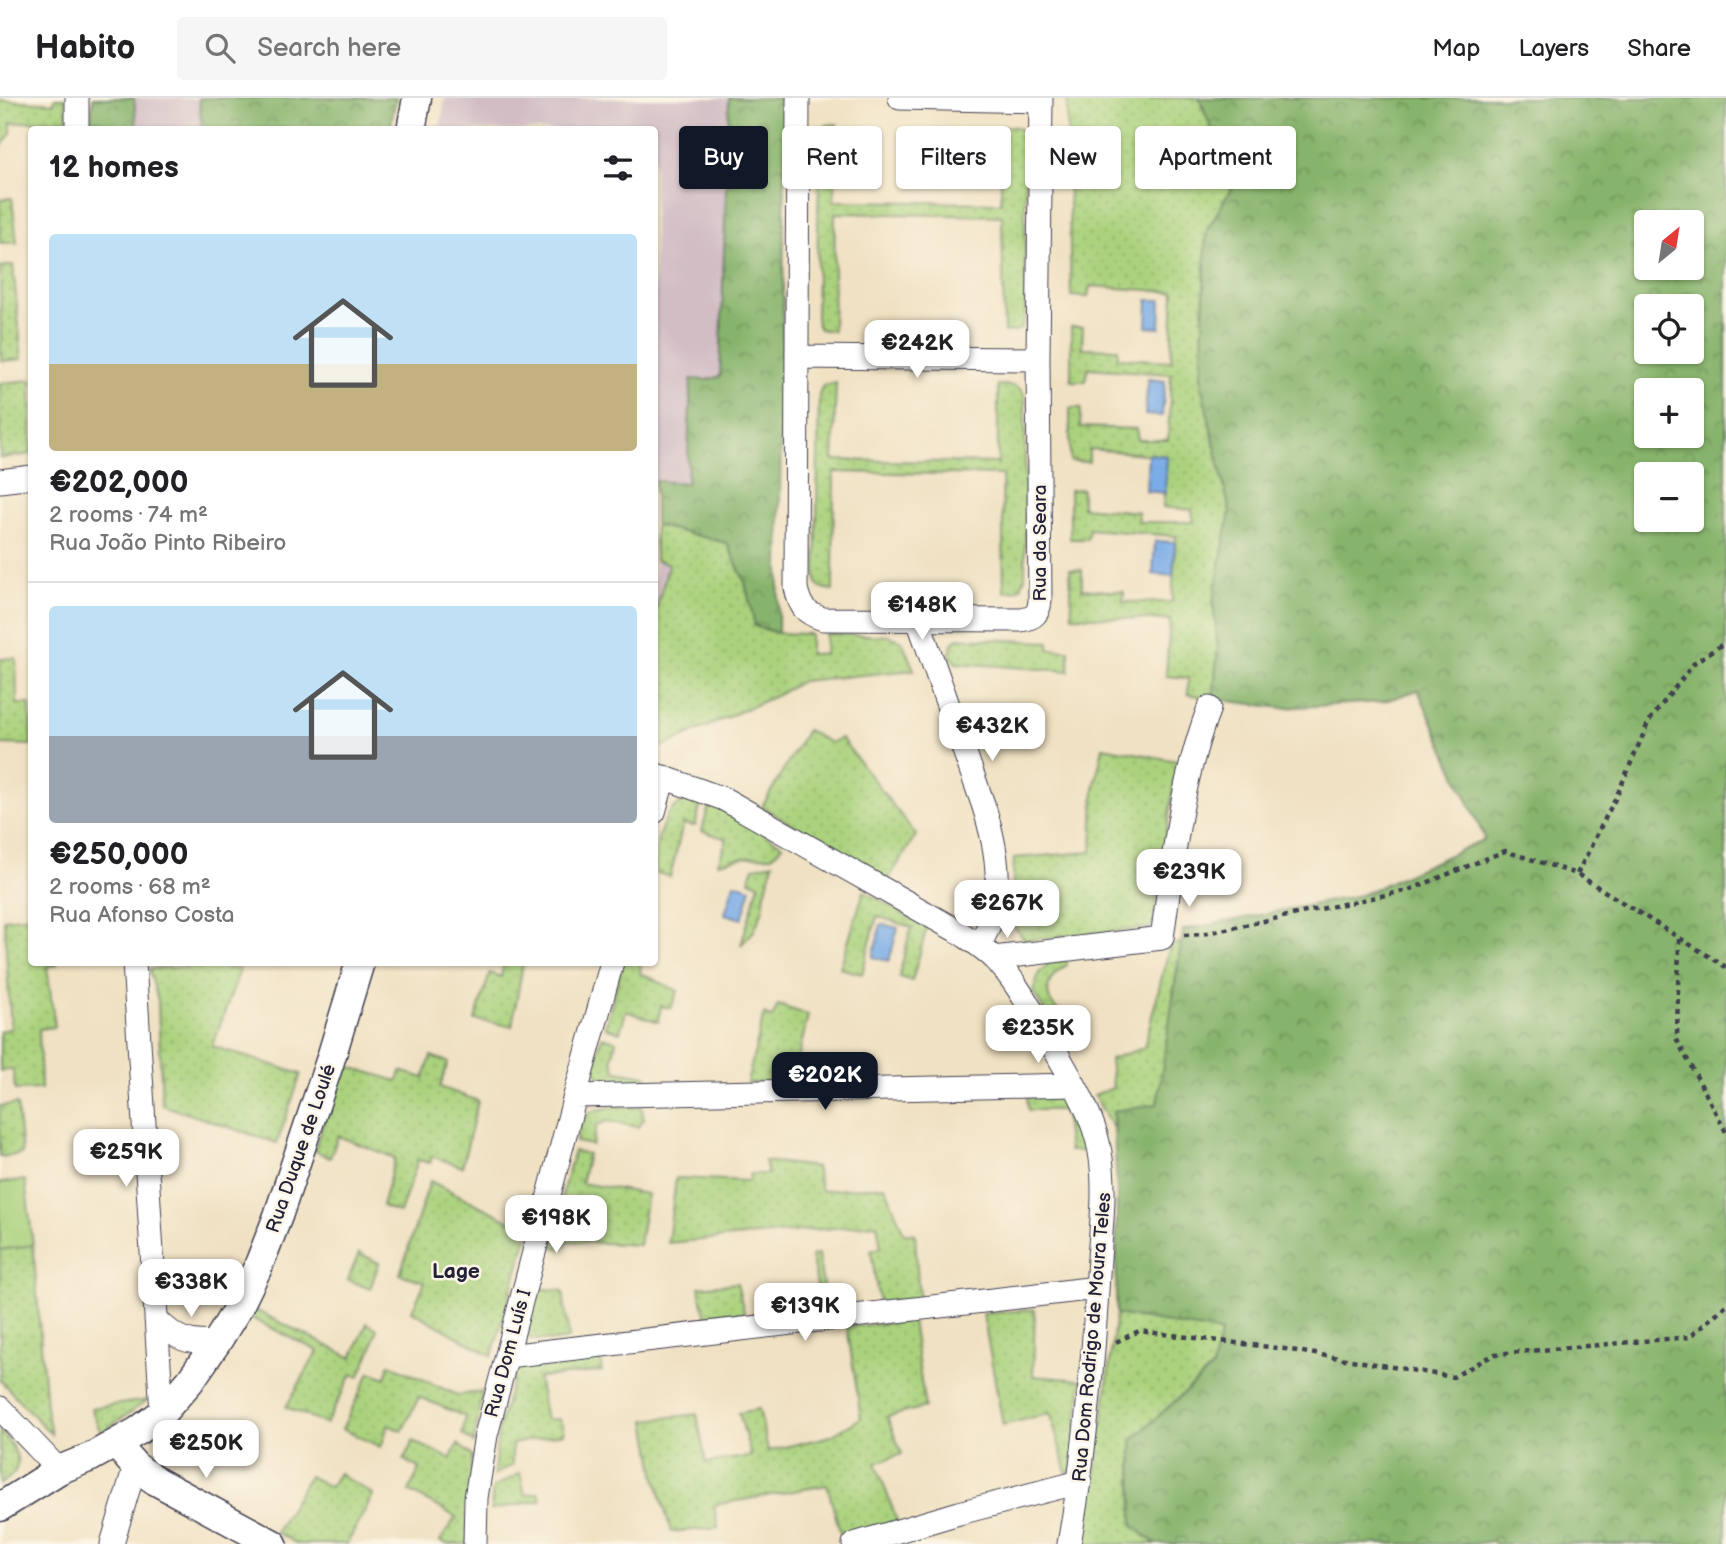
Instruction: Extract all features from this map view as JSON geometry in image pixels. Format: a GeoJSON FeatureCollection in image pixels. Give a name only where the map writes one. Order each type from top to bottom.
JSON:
{"type":"FeatureCollection","features":[{"type":"Feature","properties":{"kind":"street"},"geometry":{"type":"LineString","coordinates":[[76,98],[77,126]]}},
{"type":"Feature","properties":{"kind":"street"},"geometry":{"type":"LineString","coordinates":[[412,126],[417,98]]}},
{"type":"Feature","properties":{"kind":"street","name":"Rua da Seara"},"geometry":{"type":"LineString","coordinates":[[798,98],[796,589],[804,610],[823,619],[918,620],[1021,620],[1037,615],[1040,608],[1038,359],[1041,99]]}},
{"type":"Feature","properties":{"kind":"street"},"geometry":{"type":"LineString","coordinates":[[900,98],[1041,99]]}},
{"type":"Feature","properties":{"kind":"street"},"geometry":{"type":"LineString","coordinates":[[797,357],[1038,359]]}},
{"type":"Feature","properties":{"kind":"street"},"geometry":{"type":"LineString","coordinates":[[0,481],[28,478]]}},
{"type":"Feature","properties":{"kind":"street"},"geometry":{"type":"LineString","coordinates":[[918,620],[991,830],[996,854],[997,879],[993,915],[987,933],[987,952],[1025,954],[1163,937],[1183,799],[1192,757],[1209,708]]}},
{"type":"Feature","properties":{"kind":"street","name":"Rua Dom Rodrigo de Moura Teles"},"geometry":{"type":"LineString","coordinates":[[659,776],[724,799],[959,932],[987,952],[1021,993],[1074,1085],[1093,1127],[1100,1151],[1103,1187],[1093,1352],[1080,1482],[1069,1544]]}},
{"type":"Feature","properties":{"kind":"street"},"geometry":{"type":"LineString","coordinates":[[993,915],[997,929],[1004,939],[1025,954]]}},
{"type":"Feature","properties":{"kind":"street"},"geometry":{"type":"LineString","coordinates":[[134,966],[162,1413]]}},
{"type":"Feature","properties":{"kind":"street","name":"Rua Duque de Loulé"},"geometry":{"type":"LineString","coordinates":[[0,1507],[59,1470],[138,1432],[162,1413],[190,1381],[217,1342],[258,1267],[278,1216],[359,966]]}},
{"type":"Feature","properties":{"kind":"street","name":"Rua Dom Luís I"},"geometry":{"type":"LineString","coordinates":[[475,1544],[476,1498],[486,1435],[611,966]]}},
{"type":"Feature","properties":{"kind":"street"},"geometry":{"type":"LineString","coordinates":[[575,1096],[1074,1085]]}},
{"type":"Feature","properties":{"kind":"street"},"geometry":{"type":"LineString","coordinates":[[507,1356],[1097,1288]]}},
{"type":"Feature","properties":{"kind":"street"},"geometry":{"type":"LineString","coordinates":[[156,1319],[169,1332],[185,1341],[217,1342]]}},
{"type":"Feature","properties":{"kind":"street"},"geometry":{"type":"LineString","coordinates":[[0,1408],[59,1470]]}},
{"type":"Feature","properties":{"kind":"street"},"geometry":{"type":"LineString","coordinates":[[116,1444],[135,1466],[156,1481],[272,1544]]}},
{"type":"Feature","properties":{"kind":"street"},"geometry":{"type":"LineString","coordinates":[[112,1544],[135,1466]]}},
{"type":"Feature","properties":{"kind":"street"},"geometry":{"type":"LineString","coordinates":[[854,1544],[959,1513],[1080,1482]]}},
{"type":"Feature","properties":{"kind":"path"},"geometry":{"type":"LineString","coordinates":[[1577,874],[1618,793],[1648,721],[1695,662],[1726,642]]}},
{"type":"Feature","properties":{"kind":"path"},"geometry":{"type":"LineString","coordinates":[[1163,937],[1203,934],[1409,890],[1505,850],[1577,874],[1726,967]]}},
{"type":"Feature","properties":{"kind":"path"},"geometry":{"type":"LineString","coordinates":[[1679,938],[1677,1040],[1726,1132]]}},
{"type":"Feature","properties":{"kind":"path"},"geometry":{"type":"LineString","coordinates":[[1093,1352],[1139,1331],[1284,1349],[1453,1377],[1495,1354],[1690,1337],[1726,1305]]}},
{"type":"Feature","properties":{"kind":"shaded area"},"geometry":{"type":"Polygon","coordinates":[[[134,98],[199,98],[202,126],[137,126],[134,98]]]}},
{"type":"Feature","properties":{"kind":"shaded area"},"geometry":{"type":"Polygon","coordinates":[[[445,98],[786,98],[786,126],[782,126],[782,189],[785,189],[777,695],[658,749],[658,126],[441,126],[445,98]]]}},
{"type":"Feature","properties":{"kind":"green space"},"geometry":{"type":"Polygon","coordinates":[[[55,98],[65,98],[67,119],[11,123],[11,133],[0,148],[0,100],[54,103],[55,98]]]}},
{"type":"Feature","properties":{"kind":"green space"},"geometry":{"type":"Polygon","coordinates":[[[93,98],[134,98],[137,126],[90,126],[93,98]]]}},
{"type":"Feature","properties":{"kind":"green space"},"geometry":{"type":"Polygon","coordinates":[[[199,98],[396,98],[391,126],[202,126],[199,98]]]}},
{"type":"Feature","properties":{"kind":"green space"},"geometry":{"type":"Polygon","coordinates":[[[729,98],[786,98],[786,126],[782,126],[782,189],[785,189],[778,633],[755,626],[745,582],[727,543],[658,526],[658,481],[687,483],[691,379],[720,377],[726,189],[768,189],[768,126],[728,126],[729,98]]]}},
{"type":"Feature","properties":{"kind":"green space"},"geometry":{"type":"Polygon","coordinates":[[[1067,98],[1199,98],[1210,126],[1135,126],[1135,189],[1231,189],[1206,232],[1201,384],[1230,512],[1213,602],[1218,647],[1213,699],[1188,694],[1188,678],[1166,676],[1170,620],[1072,616],[1070,569],[1082,570],[1082,589],[1124,592],[1123,602],[1172,602],[1176,536],[1089,529],[1087,539],[1070,539],[1070,490],[1082,489],[1082,507],[1138,512],[1139,522],[1194,522],[1192,510],[1163,507],[1167,456],[1089,449],[1089,462],[1070,461],[1070,408],[1081,408],[1080,427],[1136,429],[1138,440],[1168,440],[1171,374],[1088,368],[1086,381],[1071,381],[1071,327],[1083,327],[1082,348],[1118,349],[1118,358],[1171,361],[1174,292],[1090,286],[1088,297],[1071,296],[1069,189],[1121,189],[1121,126],[1068,126],[1067,98]]]}},
{"type":"Feature","properties":{"kind":"green space"},"geometry":{"type":"Polygon","coordinates":[[[1199,98],[1726,98],[1726,1544],[1494,1544],[1492,1541],[1476,1544],[1156,1544],[1133,1526],[1132,1440],[1212,1368],[1221,1332],[1116,1314],[1117,1192],[1113,1111],[1157,1104],[1183,930],[1361,895],[1485,839],[1418,690],[1382,702],[1282,708],[1213,699],[1218,647],[1213,602],[1230,512],[1201,384],[1206,232],[1231,189],[1296,189],[1296,126],[1210,126],[1199,98]]]}},
{"type":"Feature","properties":{"kind":"green space"},"geometry":{"type":"Polygon","coordinates":[[[1011,127],[1023,132],[1025,318],[1021,328],[1004,332],[1002,216],[835,213],[833,331],[820,329],[816,317],[819,189],[834,189],[834,201],[1001,203],[1001,189],[1011,189],[1011,127]]]}},
{"type":"Feature","properties":{"kind":"green space"},"geometry":{"type":"Polygon","coordinates":[[[12,198],[17,243],[0,243],[0,199],[12,198]]]}},
{"type":"Feature","properties":{"kind":"green space"},"geometry":{"type":"Polygon","coordinates":[[[13,265],[22,359],[1,361],[0,267],[13,265]]]}},
{"type":"Feature","properties":{"kind":"green space"},"geometry":{"type":"Polygon","coordinates":[[[28,380],[28,454],[0,458],[0,383],[28,380]]]}},
{"type":"Feature","properties":{"kind":"green space"},"geometry":{"type":"Polygon","coordinates":[[[836,383],[833,460],[998,463],[998,385],[1016,387],[1022,391],[1025,401],[1025,577],[1021,587],[1004,592],[1002,475],[834,472],[833,590],[820,588],[816,576],[819,394],[823,385],[836,383]]]}},
{"type":"Feature","properties":{"kind":"green space"},"geometry":{"type":"Polygon","coordinates":[[[658,526],[727,543],[745,582],[756,627],[778,633],[810,634],[810,654],[825,654],[826,634],[890,636],[902,641],[914,670],[802,681],[658,749],[658,603],[669,564],[658,561],[658,526]]]}},
{"type":"Feature","properties":{"kind":"green space"},"geometry":{"type":"Polygon","coordinates":[[[958,638],[1049,642],[1049,649],[1069,650],[1069,671],[956,663],[950,655],[952,643],[958,638]]]}},
{"type":"Feature","properties":{"kind":"green space"},"geometry":{"type":"Polygon","coordinates":[[[16,658],[17,704],[28,704],[28,745],[0,744],[0,659],[16,658]]]}},
{"type":"Feature","properties":{"kind":"green space"},"geometry":{"type":"Polygon","coordinates":[[[807,730],[830,743],[841,738],[916,835],[888,880],[762,807],[807,730]]]}},
{"type":"Feature","properties":{"kind":"green space"},"geometry":{"type":"Polygon","coordinates":[[[1103,747],[1177,761],[1154,920],[1150,928],[1025,940],[1013,926],[1014,858],[1092,852],[1094,789],[1103,747]]]}},
{"type":"Feature","properties":{"kind":"green space"},"geometry":{"type":"Polygon","coordinates":[[[690,800],[701,803],[695,826],[683,824],[670,877],[658,873],[658,842],[665,820],[675,807],[690,800]]]}},
{"type":"Feature","properties":{"kind":"green space"},"geometry":{"type":"Polygon","coordinates":[[[709,805],[783,845],[772,856],[744,857],[718,863],[727,839],[702,831],[709,805]]]}},
{"type":"Feature","properties":{"kind":"green space"},"geometry":{"type":"Polygon","coordinates":[[[773,863],[763,909],[754,931],[741,945],[759,884],[749,880],[754,867],[773,863]]]}},
{"type":"Feature","properties":{"kind":"green space"},"geometry":{"type":"Polygon","coordinates":[[[864,891],[927,927],[912,981],[899,977],[911,927],[877,916],[862,974],[840,968],[864,891]]]}},
{"type":"Feature","properties":{"kind":"green space"},"geometry":{"type":"Polygon","coordinates":[[[28,916],[28,966],[52,966],[47,967],[55,1027],[39,1029],[41,1089],[15,1090],[13,1069],[0,1071],[0,1031],[11,1029],[4,919],[28,916]]]}},
{"type":"Feature","properties":{"kind":"green space"},"geometry":{"type":"Polygon","coordinates":[[[1181,943],[1158,1104],[1113,1111],[1114,1130],[1094,1095],[1113,1088],[1110,1059],[1144,1048],[1170,945],[1181,943]]]}},
{"type":"Feature","properties":{"kind":"green space"},"geometry":{"type":"Polygon","coordinates":[[[1067,959],[1067,965],[1054,975],[1048,989],[1051,1002],[1062,1015],[1049,1018],[1033,992],[1039,973],[1050,962],[1067,959]]]}},
{"type":"Feature","properties":{"kind":"green space"},"geometry":{"type":"Polygon","coordinates":[[[223,966],[240,970],[212,1046],[301,1074],[277,1143],[162,1105],[158,1001],[149,969],[223,966]]]}},
{"type":"Feature","properties":{"kind":"green space"},"geometry":{"type":"Polygon","coordinates":[[[503,966],[522,966],[512,1026],[475,1020],[490,973],[501,977],[503,966]]]}},
{"type":"Feature","properties":{"kind":"green space"},"geometry":{"type":"Polygon","coordinates":[[[622,966],[641,966],[640,973],[678,991],[671,1008],[661,1006],[658,1022],[626,1011],[620,1032],[605,1027],[622,966]]]}},
{"type":"Feature","properties":{"kind":"green space"},"geometry":{"type":"Polygon","coordinates":[[[778,1005],[808,1015],[793,1082],[747,1083],[764,1014],[772,1018],[778,1005]]]}},
{"type":"Feature","properties":{"kind":"green space"},"geometry":{"type":"Polygon","coordinates":[[[602,1037],[616,1041],[612,1059],[616,1071],[647,1076],[644,1084],[605,1083],[595,1072],[596,1056],[602,1037]]]}},
{"type":"Feature","properties":{"kind":"green space"},"geometry":{"type":"Polygon","coordinates":[[[431,1056],[448,1062],[440,1087],[478,1101],[462,1167],[432,1156],[430,1163],[418,1160],[400,1213],[382,1206],[395,1158],[338,1136],[330,1158],[314,1150],[343,1065],[398,1081],[401,1071],[424,1078],[431,1056]]]}},
{"type":"Feature","properties":{"kind":"green space"},"geometry":{"type":"Polygon","coordinates":[[[1027,1097],[1062,1097],[1075,1107],[1092,1151],[1069,1151],[1064,1110],[1028,1110],[1027,1097]]]}},
{"type":"Feature","properties":{"kind":"green space"},"geometry":{"type":"Polygon","coordinates":[[[17,1104],[22,1154],[0,1157],[0,1106],[17,1104]]]}},
{"type":"Feature","properties":{"kind":"green space"},"geometry":{"type":"Polygon","coordinates":[[[641,1106],[644,1119],[638,1127],[607,1121],[597,1125],[592,1145],[576,1142],[580,1127],[590,1112],[610,1107],[641,1106]]]}},
{"type":"Feature","properties":{"kind":"green space"},"geometry":{"type":"Polygon","coordinates":[[[574,1151],[588,1154],[581,1183],[647,1194],[639,1245],[568,1241],[563,1249],[548,1246],[574,1151]]]}},
{"type":"Feature","properties":{"kind":"green space"},"geometry":{"type":"Polygon","coordinates":[[[765,1161],[816,1167],[821,1191],[885,1186],[904,1233],[915,1234],[919,1299],[879,1303],[871,1251],[881,1247],[877,1224],[668,1243],[676,1178],[749,1181],[750,1174],[768,1174],[765,1161]]]}},
{"type":"Feature","properties":{"kind":"green space"},"geometry":{"type":"Polygon","coordinates":[[[25,1180],[33,1245],[0,1250],[0,1183],[25,1180]]]}},
{"type":"Feature","properties":{"kind":"green space"},"geometry":{"type":"Polygon","coordinates":[[[430,1181],[529,1230],[492,1356],[412,1311],[425,1282],[400,1274],[430,1181]]]}},
{"type":"Feature","properties":{"kind":"green space"},"geometry":{"type":"Polygon","coordinates":[[[33,1245],[46,1407],[51,1434],[0,1380],[0,1250],[33,1245]]]}},
{"type":"Feature","properties":{"kind":"green space"},"geometry":{"type":"Polygon","coordinates":[[[359,1253],[379,1263],[370,1289],[348,1280],[359,1253]]]}},
{"type":"Feature","properties":{"kind":"green space"},"geometry":{"type":"Polygon","coordinates":[[[818,1255],[827,1310],[794,1313],[789,1292],[818,1290],[811,1256],[818,1255]]]}},
{"type":"Feature","properties":{"kind":"green space"},"geometry":{"type":"Polygon","coordinates":[[[737,1283],[746,1319],[707,1323],[699,1287],[737,1283]]]}},
{"type":"Feature","properties":{"kind":"green space"},"geometry":{"type":"Polygon","coordinates":[[[536,1288],[563,1291],[569,1339],[530,1339],[525,1328],[536,1288]]]}},
{"type":"Feature","properties":{"kind":"green space"},"geometry":{"type":"Polygon","coordinates":[[[253,1309],[352,1358],[367,1323],[377,1329],[359,1377],[352,1374],[326,1424],[286,1407],[318,1351],[249,1317],[253,1309]]]}},
{"type":"Feature","properties":{"kind":"green space"},"geometry":{"type":"Polygon","coordinates":[[[1035,1309],[1033,1376],[1082,1380],[1072,1469],[1068,1476],[1050,1413],[1003,1425],[983,1314],[1035,1309]]]}},
{"type":"Feature","properties":{"kind":"green space"},"geometry":{"type":"Polygon","coordinates":[[[1116,1314],[1221,1332],[1212,1368],[1132,1440],[1133,1526],[1156,1544],[1081,1544],[1096,1470],[1116,1314]]]}},
{"type":"Feature","properties":{"kind":"green space"},"geometry":{"type":"Polygon","coordinates":[[[912,1321],[925,1407],[887,1417],[902,1454],[876,1463],[897,1521],[841,1535],[827,1485],[714,1505],[718,1528],[671,1532],[656,1478],[646,1420],[697,1414],[706,1463],[751,1456],[739,1413],[759,1409],[768,1451],[831,1436],[861,1418],[847,1327],[912,1321]]]}},
{"type":"Feature","properties":{"kind":"green space"},"geometry":{"type":"Polygon","coordinates":[[[600,1355],[602,1371],[538,1378],[546,1420],[560,1419],[564,1433],[512,1444],[512,1465],[494,1475],[498,1430],[516,1369],[525,1365],[600,1355]]]}},
{"type":"Feature","properties":{"kind":"green space"},"geometry":{"type":"Polygon","coordinates":[[[389,1364],[457,1395],[482,1392],[474,1443],[462,1434],[466,1417],[419,1397],[402,1431],[388,1425],[381,1447],[342,1429],[370,1372],[386,1378],[389,1364]]]}},
{"type":"Feature","properties":{"kind":"green space"},"geometry":{"type":"Polygon","coordinates":[[[148,1400],[101,1433],[91,1408],[148,1400]]]}},
{"type":"Feature","properties":{"kind":"green space"},"geometry":{"type":"Polygon","coordinates":[[[0,1431],[15,1452],[17,1465],[15,1472],[0,1484],[0,1431]]]}},
{"type":"Feature","properties":{"kind":"green space"},"geometry":{"type":"Polygon","coordinates":[[[413,1441],[450,1459],[458,1444],[472,1456],[468,1544],[447,1544],[440,1541],[456,1517],[409,1491],[420,1468],[404,1460],[413,1441]]]}},
{"type":"Feature","properties":{"kind":"green space"},"geometry":{"type":"Polygon","coordinates":[[[339,1473],[373,1495],[347,1544],[297,1544],[276,1532],[309,1476],[330,1487],[339,1473]]]}},
{"type":"Feature","properties":{"kind":"green space"},"geometry":{"type":"Polygon","coordinates":[[[520,1473],[525,1495],[539,1493],[541,1500],[491,1510],[493,1488],[520,1473]]]}},
{"type":"Feature","properties":{"kind":"water"},"geometry":{"type":"Polygon","coordinates":[[[1148,300],[1161,300],[1160,328],[1147,327],[1148,300]]]}},
{"type":"Feature","properties":{"kind":"water"},"geometry":{"type":"Polygon","coordinates":[[[1148,379],[1165,381],[1162,416],[1145,415],[1148,379]]]}},
{"type":"Feature","properties":{"kind":"water"},"geometry":{"type":"Polygon","coordinates":[[[1148,454],[1167,456],[1165,493],[1146,491],[1148,454]]]}},
{"type":"Feature","properties":{"kind":"water"},"geometry":{"type":"Polygon","coordinates":[[[1155,541],[1175,542],[1173,576],[1153,574],[1155,541]]]}},
{"type":"Feature","properties":{"kind":"water"},"geometry":{"type":"Polygon","coordinates":[[[734,883],[751,888],[742,919],[725,914],[734,883]]]}},
{"type":"Feature","properties":{"kind":"water"},"geometry":{"type":"Polygon","coordinates":[[[881,924],[898,928],[889,961],[873,957],[881,924]]]}},
{"type":"Feature","properties":{"kind":"district","name":"Lage"},"geometry":{"type":"Point","coordinates":[456,1271]}}]}
